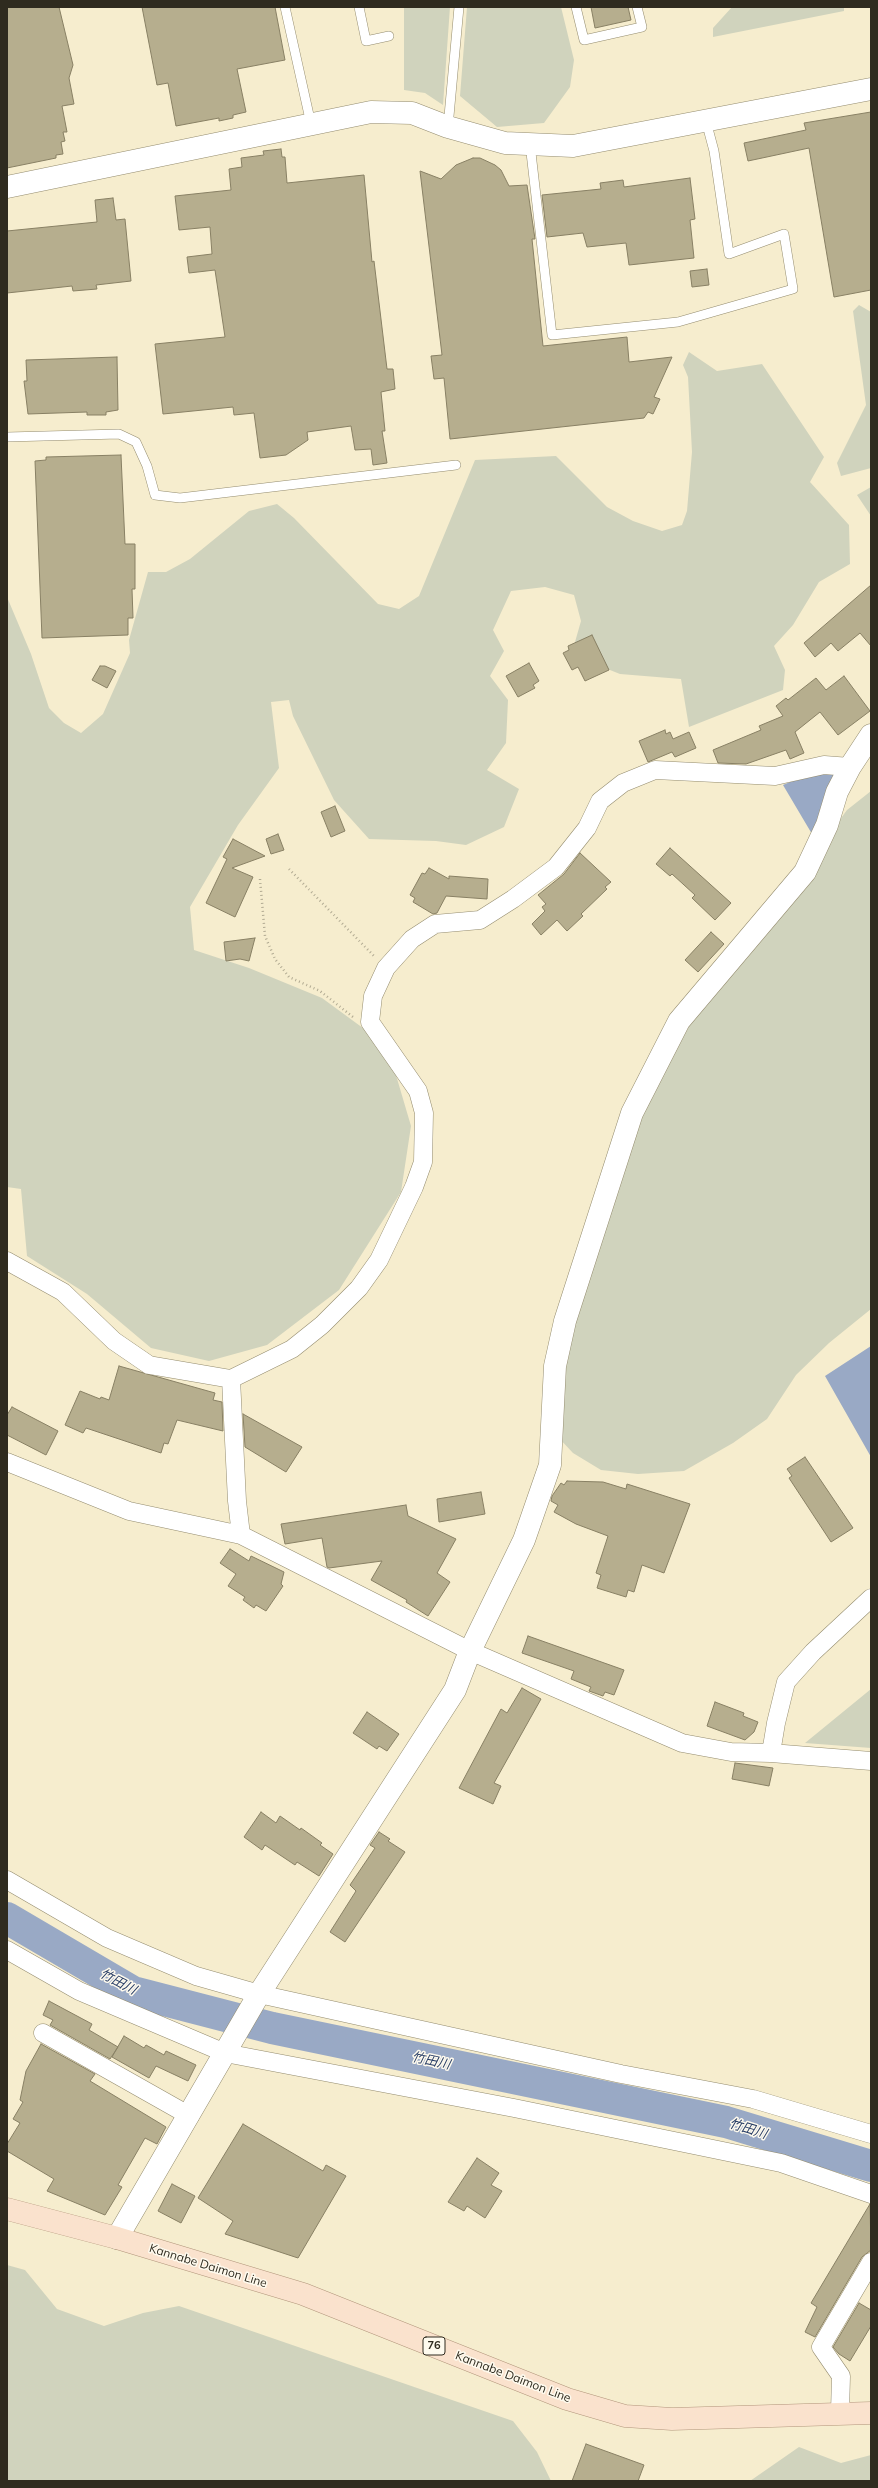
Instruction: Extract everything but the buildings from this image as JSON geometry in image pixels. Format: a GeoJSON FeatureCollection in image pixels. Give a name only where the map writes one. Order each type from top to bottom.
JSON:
{"type":"FeatureCollection","features":[{"type":"Feature","properties":{"kind":"main road","name":"Kannabe Daimon Line"},"geometry":{"type":"LineString","coordinates":[[7,2209],[117,2238],[303,2294],[567,2399],[625,2416],[672,2419],[840,2412],[871,2413]]}},
{"type":"Feature","properties":{"kind":"street"},"geometry":{"type":"LineString","coordinates":[[7,187],[371,112],[412,113],[448,127],[505,143],[573,146],[871,89]]}},
{"type":"Feature","properties":{"kind":"street"},"geometry":{"type":"LineString","coordinates":[[117,2238],[190,2116],[258,1997],[456,1690],[470,1651],[524,1540],[550,1465],[555,1366],[565,1321],[632,1113],[679,1021],[805,872],[827,825],[837,792],[850,767],[871,735]]}},
{"type":"Feature","properties":{"kind":"street"},"geometry":{"type":"LineString","coordinates":[[7,1261],[63,1292],[114,1341],[149,1366],[231,1379],[292,1349],[322,1325],[359,1288],[379,1260],[414,1187],[423,1162],[424,1113],[418,1091],[370,1022],[373,996],[386,968],[412,939],[435,924],[480,920],[513,899],[556,867],[587,828],[600,801],[623,783],[656,770],[775,776],[824,764],[850,767]]}},
{"type":"Feature","properties":{"kind":"street"},"geometry":{"type":"LineString","coordinates":[[231,1379],[237,1501],[241,1535]]}},
{"type":"Feature","properties":{"kind":"street"},"geometry":{"type":"LineString","coordinates":[[7,1462],[129,1511],[241,1535],[470,1651],[682,1743],[731,1752],[771,1753],[871,1761]]}},
{"type":"Feature","properties":{"kind":"street"},"geometry":{"type":"LineString","coordinates":[[771,1753],[776,1723],[786,1682],[813,1652],[871,1598]]}},
{"type":"Feature","properties":{"kind":"street"},"geometry":{"type":"LineString","coordinates":[[7,1880],[107,1938],[196,1976],[258,1997],[621,2074],[753,2098],[871,2134]]}},
{"type":"Feature","properties":{"kind":"street"},"geometry":{"type":"LineString","coordinates":[[7,1950],[79,1991],[226,2051],[506,2106],[781,2163],[871,2194]]}},
{"type":"Feature","properties":{"kind":"street"},"geometry":{"type":"LineString","coordinates":[[43,2033],[190,2116]]}},
{"type":"Feature","properties":{"kind":"street"},"geometry":{"type":"LineString","coordinates":[[840,2412],[841,2376],[821,2347],[871,2262]]}},
{"type":"Feature","properties":{"kind":"lane"},"geometry":{"type":"LineString","coordinates":[[285,7],[311,124]]}},
{"type":"Feature","properties":{"kind":"lane"},"geometry":{"type":"LineString","coordinates":[[359,7],[366,41],[388,36]]}},
{"type":"Feature","properties":{"kind":"lane"},"geometry":{"type":"LineString","coordinates":[[448,127],[459,7]]}},
{"type":"Feature","properties":{"kind":"lane"},"geometry":{"type":"LineString","coordinates":[[576,7],[584,40],[642,27],[637,7]]}},
{"type":"Feature","properties":{"kind":"lane"},"geometry":{"type":"LineString","coordinates":[[530,144],[552,335],[678,322],[793,289],[784,234],[729,254],[714,151],[706,121]]}},
{"type":"Feature","properties":{"kind":"lane"},"geometry":{"type":"LineString","coordinates":[[7,437],[119,434],[136,442],[147,466],[155,495],[180,498],[456,465]]}},
{"type":"Feature","properties":{"kind":"path"},"geometry":{"type":"LineString","coordinates":[[289,869],[386,968]]}},
{"type":"Feature","properties":{"kind":"path"},"geometry":{"type":"LineString","coordinates":[[260,879],[265,936],[275,959],[289,977],[320,991],[355,1019],[370,1022]]}},
{"type":"Feature","properties":{"kind":"green space"},"geometry":{"type":"Polygon","coordinates":[[[404,7],[450,7],[443,105],[425,93],[404,90],[404,7]]]}},
{"type":"Feature","properties":{"kind":"green space"},"geometry":{"type":"Polygon","coordinates":[[[467,7],[561,7],[574,60],[570,87],[544,123],[497,127],[460,96],[467,7]]]}},
{"type":"Feature","properties":{"kind":"green space"},"geometry":{"type":"Polygon","coordinates":[[[732,7],[844,7],[844,11],[713,37],[713,28],[732,7]]]}},
{"type":"Feature","properties":{"kind":"green space"},"geometry":{"type":"Polygon","coordinates":[[[859,305],[871,312],[871,468],[841,476],[837,463],[866,405],[853,311],[859,305]]]}},
{"type":"Feature","properties":{"kind":"green space"},"geometry":{"type":"Polygon","coordinates":[[[689,352],[717,371],[762,364],[824,457],[810,482],[849,525],[850,564],[819,582],[793,625],[774,646],[785,670],[783,690],[689,727],[681,679],[620,674],[590,662],[573,649],[581,621],[574,595],[545,587],[511,591],[493,630],[504,651],[490,676],[508,700],[506,743],[487,770],[519,789],[504,827],[466,845],[436,841],[369,839],[334,800],[293,716],[289,700],[271,702],[279,768],[238,825],[190,907],[194,950],[249,968],[322,998],[367,1031],[393,1065],[411,1126],[401,1192],[339,1290],[267,1345],[209,1361],[151,1348],[87,1294],[27,1256],[21,1189],[7,1187],[7,597],[31,654],[49,708],[64,723],[81,733],[103,714],[130,653],[129,640],[148,572],[166,572],[190,559],[249,511],[277,504],[294,518],[378,604],[399,609],[419,596],[475,460],[556,456],[607,507],[633,521],[662,531],[682,525],[687,511],[692,452],[688,377],[683,365],[689,352]]]}},
{"type":"Feature","properties":{"kind":"green space"},"geometry":{"type":"Polygon","coordinates":[[[871,487],[871,516],[857,495],[871,487]]]}},
{"type":"Feature","properties":{"kind":"green space"},"geometry":{"type":"Polygon","coordinates":[[[871,791],[871,1309],[829,1343],[796,1375],[767,1419],[733,1443],[684,1471],[638,1474],[601,1470],[573,1453],[558,1437],[569,1320],[636,1123],[693,1019],[847,810],[871,791]]]}},
{"type":"Feature","properties":{"kind":"green space"},"geometry":{"type":"Polygon","coordinates":[[[871,1689],[871,1748],[805,1743],[871,1689]]]}},
{"type":"Feature","properties":{"kind":"green space"},"geometry":{"type":"Polygon","coordinates":[[[7,2265],[25,2270],[57,2309],[104,2326],[143,2313],[179,2306],[513,2421],[537,2452],[551,2481],[7,2481],[7,2265]]]}},
{"type":"Feature","properties":{"kind":"green space"},"geometry":{"type":"Polygon","coordinates":[[[799,2447],[841,2463],[871,2455],[871,2481],[750,2481],[799,2447]]]}},
{"type":"Feature","properties":{"kind":"water"},"geometry":{"type":"Polygon","coordinates":[[[811,773],[837,774],[812,834],[783,785],[811,773]]]}},
{"type":"Feature","properties":{"kind":"water"},"geometry":{"type":"Polygon","coordinates":[[[871,1346],[871,1457],[825,1376],[871,1346]]]}},
{"type":"Feature","properties":{"kind":"waterway","name":"竹田川"},"geometry":{"type":"LineString","coordinates":[[7,1918],[133,1992],[272,2028],[726,2122],[871,2166]]}}]}
